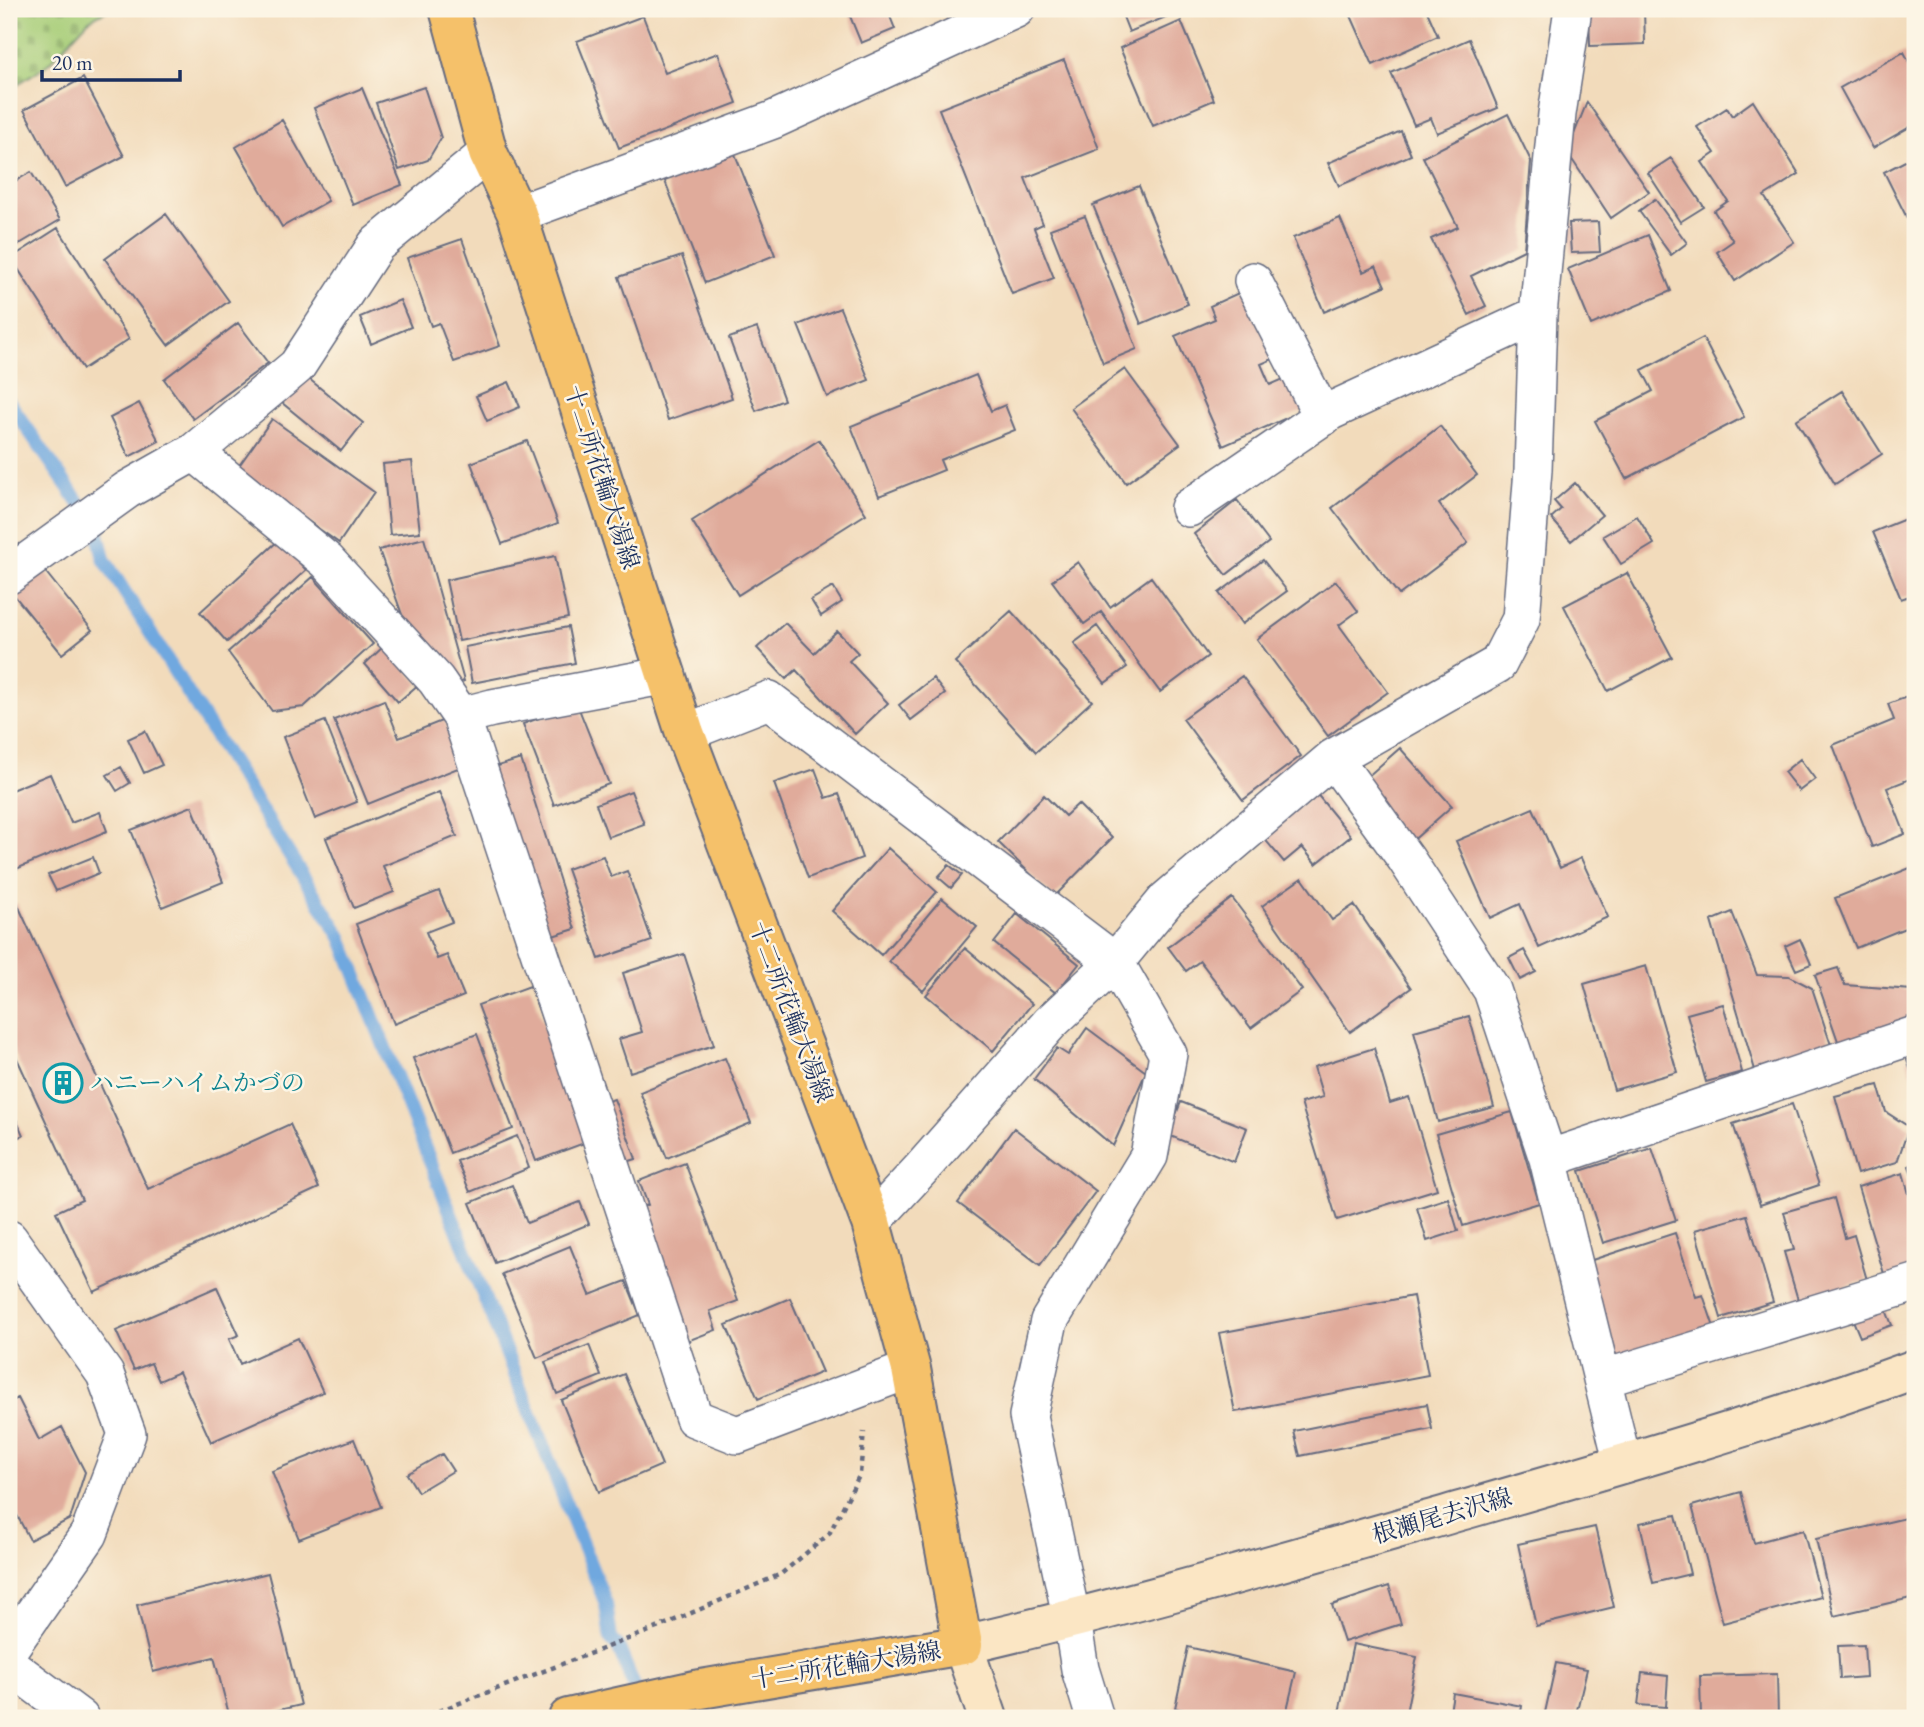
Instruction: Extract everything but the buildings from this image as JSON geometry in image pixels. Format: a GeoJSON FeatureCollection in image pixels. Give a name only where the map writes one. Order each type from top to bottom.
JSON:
{"type":"FeatureCollection","features":[{"type":"Feature","properties":{"kind":"main road","name":"十二所花輪大湯線"},"geometry":{"type":"LineString","coordinates":[[449,9],[488,153],[517,214],[685,733],[871,1223],[911,1369],[963,1646],[695,1690],[568,1718]]}},
{"type":"Feature","properties":{"kind":"main road","name":"根瀬尾去沢線"},"geometry":{"type":"LineString","coordinates":[[963,1646],[1072,1620],[1623,1464],[1824,1402],[1915,1369]]}},
{"type":"Feature","properties":{"kind":"main road"},"geometry":{"type":"LineString","coordinates":[[963,1646],[988,1718]]}},
{"type":"Feature","properties":{"kind":"street"},"geometry":{"type":"LineString","coordinates":[[517,214],[773,120],[1016,9]]}},
{"type":"Feature","properties":{"kind":"street"},"geometry":{"type":"LineString","coordinates":[[871,1223],[1049,1023],[1115,962],[1167,899],[1332,758],[1498,664],[1521,619],[1532,470],[1538,315],[1557,114],[1573,9]]}},
{"type":"Feature","properties":{"kind":"street"},"geometry":{"type":"LineString","coordinates":[[9,575],[127,489],[194,452],[297,366],[376,245],[488,153]]}},
{"type":"Feature","properties":{"kind":"street"},"geometry":{"type":"LineString","coordinates":[[1253,281],[1323,416]]}},
{"type":"Feature","properties":{"kind":"street"},"geometry":{"type":"LineString","coordinates":[[1189,508],[1323,416],[1538,315]]}},
{"type":"Feature","properties":{"kind":"street"},"geometry":{"type":"LineString","coordinates":[[194,452],[327,561],[436,680],[461,716],[694,1418],[737,1435],[911,1369]]}},
{"type":"Feature","properties":{"kind":"street"},"geometry":{"type":"LineString","coordinates":[[9,549],[46,548]]}},
{"type":"Feature","properties":{"kind":"street"},"geometry":{"type":"LineString","coordinates":[[461,716],[667,675]]}},
{"type":"Feature","properties":{"kind":"street"},"geometry":{"type":"LineString","coordinates":[[685,733],[769,700],[1115,962],[1168,1054],[1149,1156],[1049,1321],[1028,1416],[1080,1669],[1095,1718]]}},
{"type":"Feature","properties":{"kind":"street"},"geometry":{"type":"LineString","coordinates":[[1332,758],[1406,859],[1492,990],[1548,1159],[1623,1464]]}},
{"type":"Feature","properties":{"kind":"street"},"geometry":{"type":"LineString","coordinates":[[1548,1159],[1915,1035]]}},
{"type":"Feature","properties":{"kind":"street"},"geometry":{"type":"LineString","coordinates":[[9,1239],[105,1374],[127,1434],[89,1534],[9,1649]]}},
{"type":"Feature","properties":{"kind":"street"},"geometry":{"type":"LineString","coordinates":[[1602,1379],[1915,1283]]}},
{"type":"Feature","properties":{"kind":"street"},"geometry":{"type":"LineString","coordinates":[[9,1665],[79,1718]]}},
{"type":"Feature","properties":{"kind":"path"},"geometry":{"type":"LineString","coordinates":[[420,1718],[657,1629],[781,1574],[829,1534],[860,1474],[868,1385]]}},
{"type":"Feature","properties":{"kind":"green space"},"geometry":{"type":"Polygon","coordinates":[[[25,9],[109,9],[89,20],[48,64],[9,90],[9,19],[25,9]]]}},
{"type":"Feature","properties":{"kind":"waterway"},"geometry":{"type":"LineString","coordinates":[[9,402],[97,529],[104,559],[341,937],[606,1604],[611,1639],[618,1646],[640,1701]]}},
{"type":"Feature","properties":{"kind":"place","name":"ハニーハイムかづの"},"geometry":{"type":"Point","coordinates":[63,1083]}}]}
